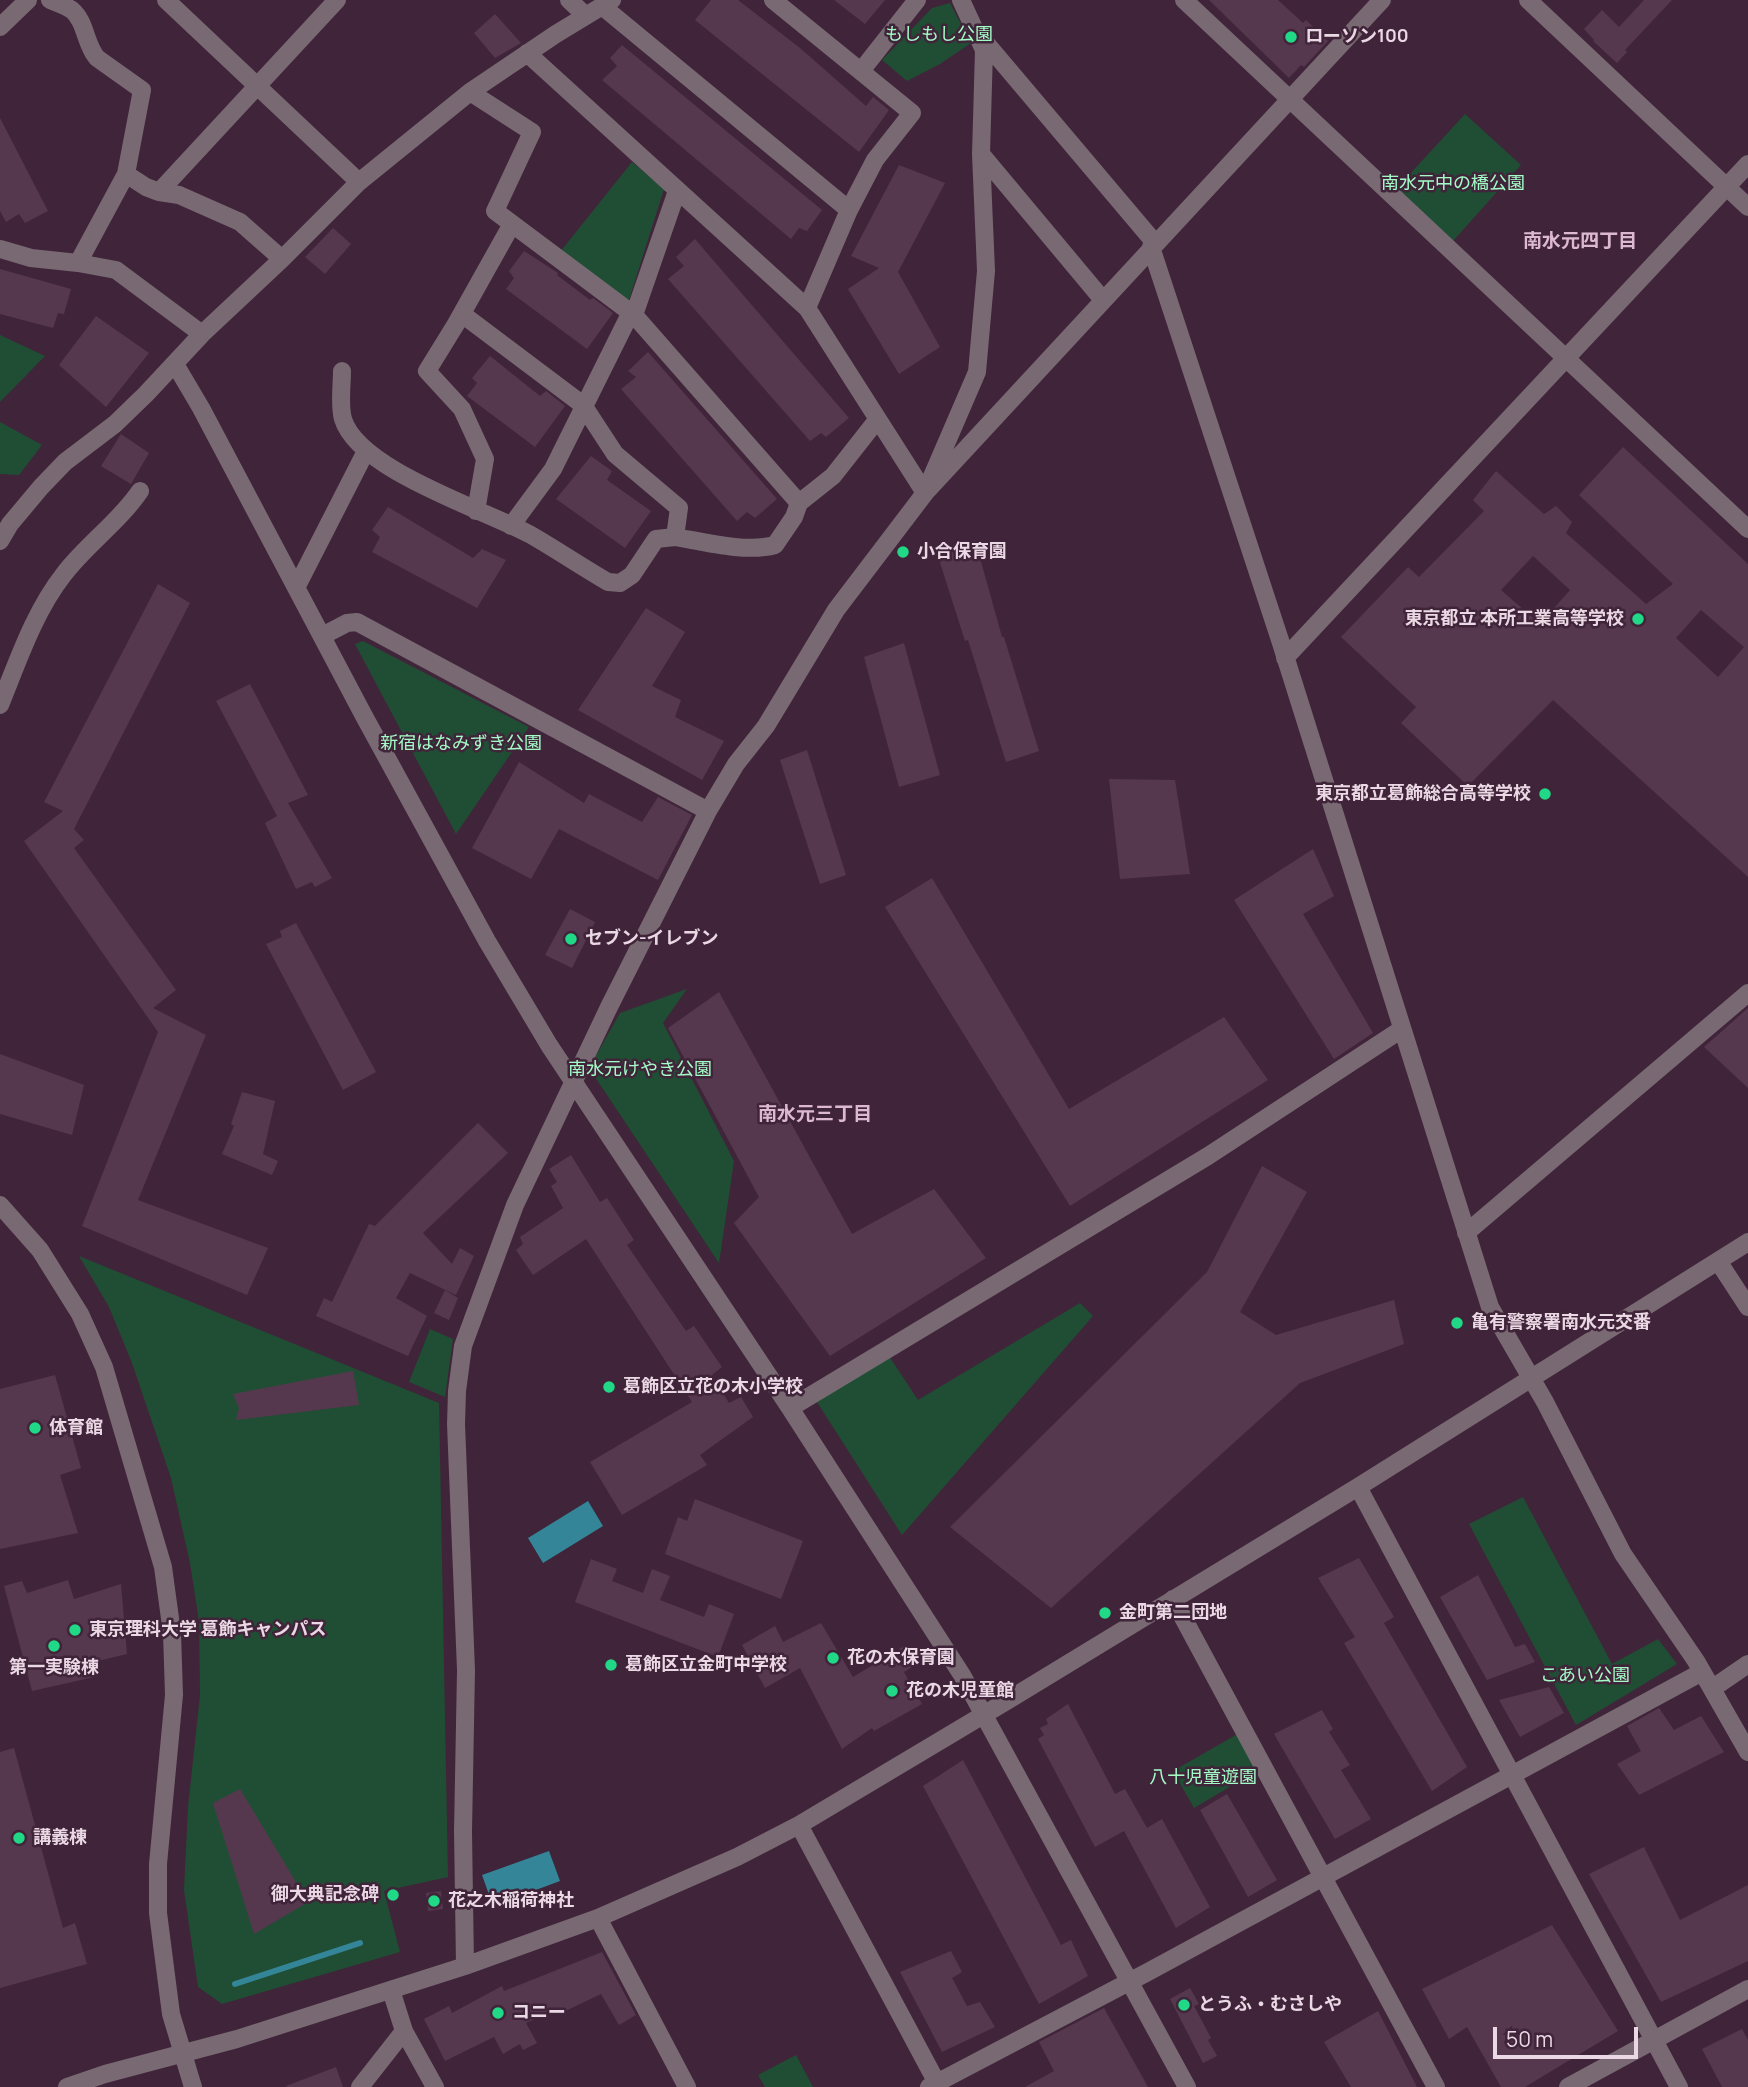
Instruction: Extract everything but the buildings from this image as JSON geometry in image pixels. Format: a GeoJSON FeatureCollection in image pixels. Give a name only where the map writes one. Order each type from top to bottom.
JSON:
{"type":"FeatureCollection","features":[{"type":"Feature","properties":{"kind":"street"},"geometry":{"type":"LineString","coordinates":[[0,27],[28,0]]}},
{"type":"Feature","properties":{"kind":"street"},"geometry":{"type":"LineString","coordinates":[[50,0],[71,9],[79,19],[91,51],[97,58],[142,90],[126,174],[78,263]]}},
{"type":"Feature","properties":{"kind":"street"},"geometry":{"type":"LineString","coordinates":[[166,0],[359,181]]}},
{"type":"Feature","properties":{"kind":"street"},"geometry":{"type":"LineString","coordinates":[[159,192],[337,0]]}},
{"type":"Feature","properties":{"kind":"street"},"geometry":{"type":"LineString","coordinates":[[569,0],[586,16]]}},
{"type":"Feature","properties":{"kind":"street"},"geometry":{"type":"LineString","coordinates":[[773,0],[912,113],[875,160],[849,210],[807,308]]}},
{"type":"Feature","properties":{"kind":"street"},"geometry":{"type":"LineString","coordinates":[[861,71],[917,0]]}},
{"type":"Feature","properties":{"kind":"street"},"geometry":{"type":"LineString","coordinates":[[925,494],[976,372],[986,271],[981,154],[984,50],[961,0]]}},
{"type":"Feature","properties":{"kind":"street"},"geometry":{"type":"LineString","coordinates":[[1184,0],[1748,529]]}},
{"type":"Feature","properties":{"kind":"street"},"geometry":{"type":"LineString","coordinates":[[465,1966],[463,1832],[466,1670],[456,1424],[458,1379],[463,1346],[514,1205],[708,811],[736,764],[766,726],[836,610],[925,494],[1382,0]]}},
{"type":"Feature","properties":{"kind":"street"},"geometry":{"type":"LineString","coordinates":[[1528,0],[1748,207]]}},
{"type":"Feature","properties":{"kind":"street"},"geometry":{"type":"LineString","coordinates":[[0,541],[5,520],[65,462],[115,424],[202,334],[282,259],[359,181],[470,92],[607,3],[849,210]]}},
{"type":"Feature","properties":{"kind":"street"},"geometry":{"type":"LineString","coordinates":[[974,28],[1153,245],[1490,1307],[1532,1379],[1623,1554],[1713,1688],[1748,1752]]}},
{"type":"Feature","properties":{"kind":"street"},"geometry":{"type":"LineString","coordinates":[[527,53],[807,308],[925,494]]}},
{"type":"Feature","properties":{"kind":"street"},"geometry":{"type":"LineString","coordinates":[[470,92],[533,132],[495,211],[633,314],[799,503]]}},
{"type":"Feature","properties":{"kind":"street"},"geometry":{"type":"LineString","coordinates":[[981,154],[1103,300]]}},
{"type":"Feature","properties":{"kind":"street"},"geometry":{"type":"LineString","coordinates":[[1285,658],[1748,164]]}},
{"type":"Feature","properties":{"kind":"street"},"geometry":{"type":"LineString","coordinates":[[126,174],[159,192],[179,195],[240,222],[282,259]]}},
{"type":"Feature","properties":{"kind":"street"},"geometry":{"type":"LineString","coordinates":[[511,526],[553,469],[583,405],[633,314],[677,191]]}},
{"type":"Feature","properties":{"kind":"street"},"geometry":{"type":"LineString","coordinates":[[476,511],[485,459],[462,409],[427,371],[512,224]]}},
{"type":"Feature","properties":{"kind":"street"},"geometry":{"type":"LineString","coordinates":[[0,249],[31,258],[116,270],[202,334]]}},
{"type":"Feature","properties":{"kind":"street"},"geometry":{"type":"LineString","coordinates":[[461,314],[583,405],[615,454],[679,508],[675,537]]}},
{"type":"Feature","properties":{"kind":"street"},"geometry":{"type":"LineString","coordinates":[[175,364],[487,942],[573,1081],[790,1408],[986,1714],[1187,2087]]}},
{"type":"Feature","properties":{"kind":"street"},"geometry":{"type":"LineString","coordinates":[[342,371],[343,418],[366,451],[439,495],[529,534],[608,582],[620,583],[632,575],[656,539],[675,537],[766,548],[775,545],[794,517],[799,503],[833,476],[877,420]]}},
{"type":"Feature","properties":{"kind":"street"},"geometry":{"type":"LineString","coordinates":[[296,588],[366,451]]}},
{"type":"Feature","properties":{"kind":"street"},"geometry":{"type":"LineString","coordinates":[[0,705],[24,646],[51,592],[80,555],[118,518],[140,491]]}},
{"type":"Feature","properties":{"kind":"street"},"geometry":{"type":"LineString","coordinates":[[322,636],[347,623],[357,622],[708,811]]}},
{"type":"Feature","properties":{"kind":"street"},"geometry":{"type":"LineString","coordinates":[[1466,1233],[1748,993]]}},
{"type":"Feature","properties":{"kind":"street"},"geometry":{"type":"LineString","coordinates":[[790,1408],[1208,1156],[1402,1029]]}},
{"type":"Feature","properties":{"kind":"street"},"geometry":{"type":"LineString","coordinates":[[0,1205],[40,1250],[80,1314],[111,1389],[163,1567],[172,1633],[174,1695],[159,1864],[159,1913],[171,2014],[193,2087]]}},
{"type":"Feature","properties":{"kind":"street"},"geometry":{"type":"LineString","coordinates":[[66,2087],[237,2039],[465,1966],[598,1918],[724,1863],[799,1825],[986,1714],[1532,1379],[1748,1241]]}},
{"type":"Feature","properties":{"kind":"street"},"geometry":{"type":"LineString","coordinates":[[1718,1261],[1748,1307]]}},
{"type":"Feature","properties":{"kind":"street"},"geometry":{"type":"LineString","coordinates":[[1358,1487],[1679,2087]]}},
{"type":"Feature","properties":{"kind":"street"},"geometry":{"type":"LineString","coordinates":[[1173,1599],[1436,2087]]}},
{"type":"Feature","properties":{"kind":"street"},"geometry":{"type":"LineString","coordinates":[[1713,1688],[1748,1664]]}},
{"type":"Feature","properties":{"kind":"street"},"geometry":{"type":"LineString","coordinates":[[799,1825],[933,2085],[1130,1982],[1702,1672]]}},
{"type":"Feature","properties":{"kind":"street"},"geometry":{"type":"LineString","coordinates":[[598,1918],[687,2087]]}},
{"type":"Feature","properties":{"kind":"street"},"geometry":{"type":"LineString","coordinates":[[1568,2087],[1748,1989]]}},
{"type":"Feature","properties":{"kind":"street"},"geometry":{"type":"LineString","coordinates":[[391,1990],[404,2031],[435,2087]]}},
{"type":"Feature","properties":{"kind":"street"},"geometry":{"type":"LineString","coordinates":[[360,2087],[404,2031]]}},
{"type":"Feature","properties":{"kind":"green space","name":"もしもし公園"},"geometry":{"type":"Polygon","coordinates":[[[950,3],[971,43],[940,64],[907,81],[882,60],[932,8],[950,3]]]}},
{"type":"Feature","properties":{"kind":"green space","name":"南水元中の橋公園"},"geometry":{"type":"Polygon","coordinates":[[[1465,114],[1521,165],[1453,241],[1397,188],[1465,114]]]}},
{"type":"Feature","properties":{"kind":"green space"},"geometry":{"type":"Polygon","coordinates":[[[632,162],[664,189],[628,303],[560,252],[632,162]]]}},
{"type":"Feature","properties":{"kind":"green space"},"geometry":{"type":"Polygon","coordinates":[[[0,335],[45,356],[0,402],[0,335]]]}},
{"type":"Feature","properties":{"kind":"green space"},"geometry":{"type":"Polygon","coordinates":[[[0,422],[42,445],[19,475],[0,474],[0,422]]]}},
{"type":"Feature","properties":{"kind":"green space","name":"新宿はなみずき公園"},"geometry":{"type":"Polygon","coordinates":[[[363,641],[529,727],[456,834],[355,644],[363,641]]]}},
{"type":"Feature","properties":{"kind":"green space","name":"南水元けやき公園"},"geometry":{"type":"Polygon","coordinates":[[[687,989],[663,1023],[734,1161],[719,1263],[589,1068],[620,1013],[687,989]]]}},
{"type":"Feature","properties":{"kind":"green space"},"geometry":{"type":"Polygon","coordinates":[[[79,1256],[439,1403],[448,1877],[384,1891],[400,1952],[222,2004],[198,1987],[184,1890],[188,1807],[200,1695],[199,1621],[190,1563],[171,1478],[132,1363],[109,1307],[79,1256]]]}},
{"type":"Feature","properties":{"kind":"green space"},"geometry":{"type":"Polygon","coordinates":[[[1080,1303],[1093,1316],[902,1535],[815,1399],[889,1356],[918,1400],[1080,1303]]]}},
{"type":"Feature","properties":{"kind":"green space"},"geometry":{"type":"Polygon","coordinates":[[[430,1329],[453,1339],[445,1397],[409,1382],[430,1329]]]}},
{"type":"Feature","properties":{"kind":"green space","name":"こあい公園"},"geometry":{"type":"Polygon","coordinates":[[[1523,1497],[1612,1664],[1658,1639],[1677,1664],[1576,1725],[1469,1524],[1523,1497]]]}},
{"type":"Feature","properties":{"kind":"green space","name":"八十児童遊園"},"geometry":{"type":"Polygon","coordinates":[[[1241,1732],[1260,1769],[1194,1808],[1173,1771],[1241,1732]]]}},
{"type":"Feature","properties":{"kind":"green space"},"geometry":{"type":"Polygon","coordinates":[[[796,2055],[813,2087],[765,2087],[758,2075],[796,2055]]]}},
{"type":"Feature","properties":{"kind":"water"},"geometry":{"type":"Polygon","coordinates":[[[588,1501],[603,1526],[543,1563],[528,1538],[588,1501]]]}},
{"type":"Feature","properties":{"kind":"water"},"geometry":{"type":"Polygon","coordinates":[[[549,1851],[560,1881],[493,1906],[482,1875],[549,1851]]]}},
{"type":"Feature","properties":{"kind":"waterway"},"geometry":{"type":"LineString","coordinates":[[235,1984],[360,1943]]}},
{"type":"Feature","properties":{"kind":"place","name":"ローソン100"},"geometry":{"type":"Point","coordinates":[1291,37]}},
{"type":"Feature","properties":{"kind":"place","name":"小合保育園"},"geometry":{"type":"Point","coordinates":[903,552]}},
{"type":"Feature","properties":{"kind":"place","name":"東京都立 本所工業高等学校"},"geometry":{"type":"Point","coordinates":[1638,619]}},
{"type":"Feature","properties":{"kind":"place","name":"東京都立葛飾総合高等学校"},"geometry":{"type":"Point","coordinates":[1545,794]}},
{"type":"Feature","properties":{"kind":"place","name":"セブン-イレブン"},"geometry":{"type":"Point","coordinates":[571,939]}},
{"type":"Feature","properties":{"kind":"place","name":"亀有警察署南水元交番"},"geometry":{"type":"Point","coordinates":[1457,1323]}},
{"type":"Feature","properties":{"kind":"place","name":"葛飾区立花の木小学校"},"geometry":{"type":"Point","coordinates":[609,1387]}},
{"type":"Feature","properties":{"kind":"place","name":"体育館"},"geometry":{"type":"Point","coordinates":[35,1428]}},
{"type":"Feature","properties":{"kind":"place","name":"金町第二団地"},"geometry":{"type":"Point","coordinates":[1105,1613]}},
{"type":"Feature","properties":{"kind":"place","name":"東京理科大学 葛飾キャンパス"},"geometry":{"type":"Point","coordinates":[75,1630]}},
{"type":"Feature","properties":{"kind":"place","name":"第一実験棟"},"geometry":{"type":"Point","coordinates":[54,1646]}},
{"type":"Feature","properties":{"kind":"place","name":"花の木保育園"},"geometry":{"type":"Point","coordinates":[833,1658]}},
{"type":"Feature","properties":{"kind":"place","name":"葛飾区立金町中学校"},"geometry":{"type":"Point","coordinates":[611,1665]}},
{"type":"Feature","properties":{"kind":"place","name":"花の木児童館"},"geometry":{"type":"Point","coordinates":[892,1691]}},
{"type":"Feature","properties":{"kind":"place","name":"講義棟"},"geometry":{"type":"Point","coordinates":[19,1838]}},
{"type":"Feature","properties":{"kind":"place","name":"御大典記念碑"},"geometry":{"type":"Point","coordinates":[393,1895]}},
{"type":"Feature","properties":{"kind":"place","name":"花之木稲荷神社"},"geometry":{"type":"Point","coordinates":[434,1901]}},
{"type":"Feature","properties":{"kind":"place","name":"とうふ・むさしや"},"geometry":{"type":"Point","coordinates":[1184,2005]}},
{"type":"Feature","properties":{"kind":"place","name":"コニー"},"geometry":{"type":"Point","coordinates":[498,2013]}},
{"type":"Feature","properties":{"kind":"district","name":"南水元四丁目"},"geometry":{"type":"Point","coordinates":[1580,242]}},
{"type":"Feature","properties":{"kind":"district","name":"南水元三丁目"},"geometry":{"type":"Point","coordinates":[815,1115]}}]}
